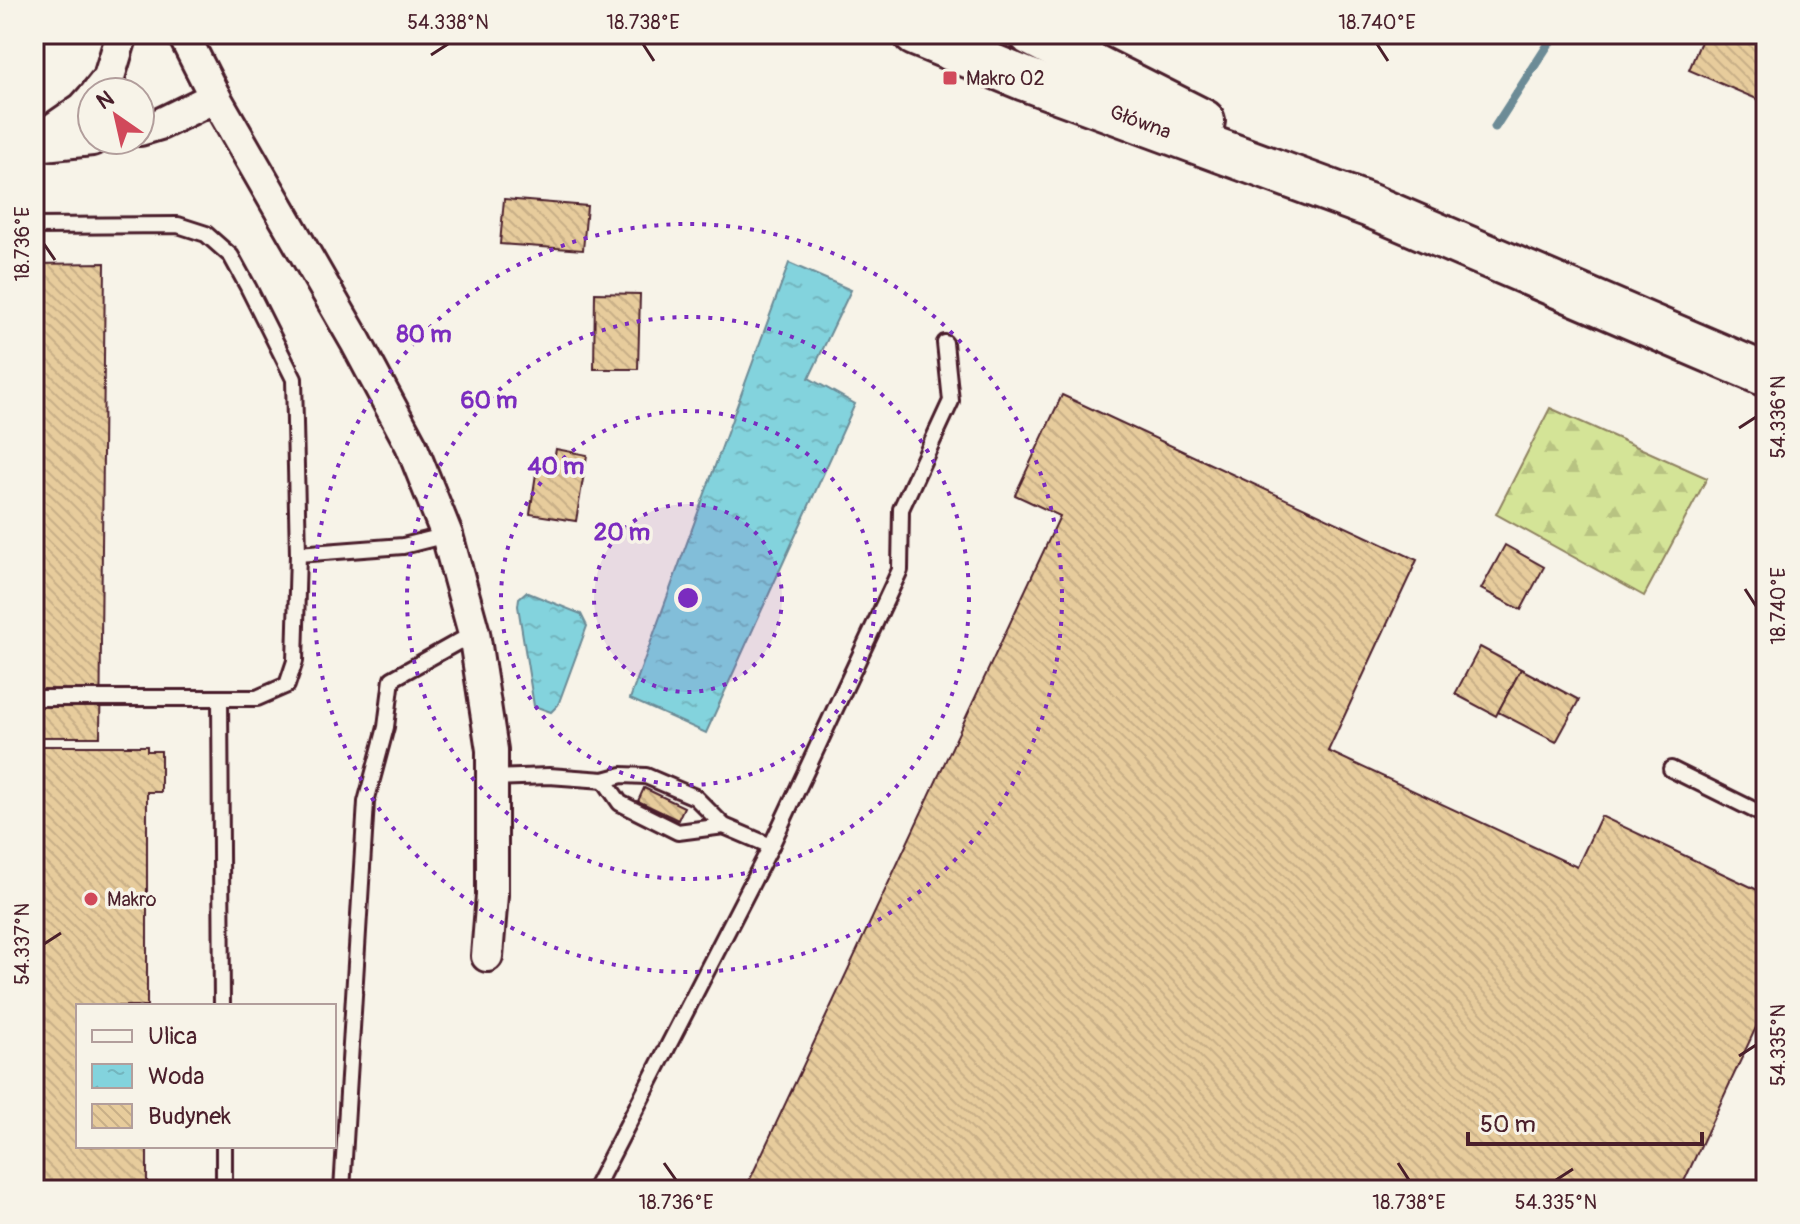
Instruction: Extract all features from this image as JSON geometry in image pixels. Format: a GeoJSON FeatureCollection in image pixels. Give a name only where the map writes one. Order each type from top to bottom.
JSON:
{"type":"FeatureCollection","features":[{"type":"Feature","properties":{"kind":"main road","name":"Główna"},"geometry":{"type":"LineString","coordinates":[[915,34],[1025,79],[1368,205],[1766,375]]}},
{"type":"Feature","properties":{"kind":"main road","name":"Główna"},"geometry":{"type":"LineString","coordinates":[[1031,34],[1368,205]]}},
{"type":"Feature","properties":{"kind":"street"},"geometry":{"type":"LineString","coordinates":[[109,76],[122,34]]}},
{"type":"Feature","properties":{"kind":"street"},"geometry":{"type":"LineString","coordinates":[[185,36],[215,97],[405,432],[447,535],[474,633],[492,750],[492,895],[487,956]]}},
{"type":"Feature","properties":{"kind":"street"},"geometry":{"type":"LineString","coordinates":[[156,125],[215,97]]}},
{"type":"Feature","properties":{"kind":"street"},"geometry":{"type":"LineString","coordinates":[[34,144],[76,113]]}},
{"type":"Feature","properties":{"kind":"street"},"geometry":{"type":"LineString","coordinates":[[34,144],[76,141]]}},
{"type":"Feature","properties":{"kind":"lane"},"geometry":{"type":"LineString","coordinates":[[34,226],[178,225],[206,234],[231,256],[294,379],[298,554],[295,661],[287,685],[257,698],[34,698]]}},
{"type":"Feature","properties":{"kind":"lane"},"geometry":{"type":"LineString","coordinates":[[594,1190],[771,846],[900,570],[901,509],[951,401],[945,343]]}},
{"type":"Feature","properties":{"kind":"lane"},"geometry":{"type":"LineString","coordinates":[[298,554],[403,546],[447,535]]}},
{"type":"Feature","properties":{"kind":"lane"},"geometry":{"type":"LineString","coordinates":[[342,1190],[366,802],[386,727],[392,679],[474,633]]}},
{"type":"Feature","properties":{"kind":"lane"},"geometry":{"type":"LineString","coordinates":[[220,698],[222,1004]]}},
{"type":"Feature","properties":{"kind":"lane"},"geometry":{"type":"LineString","coordinates":[[1671,769],[1766,816]]}},
{"type":"Feature","properties":{"kind":"lane"},"geometry":{"type":"LineString","coordinates":[[493,778],[549,776],[604,780],[622,775],[646,776],[695,797],[724,826],[771,846]]}},
{"type":"Feature","properties":{"kind":"lane"},"geometry":{"type":"LineString","coordinates":[[604,780],[620,803],[678,832],[724,826]]}},
{"type":"Feature","properties":{"kind":"lane"},"geometry":{"type":"LineString","coordinates":[[224,1148],[224,1190]]}},
{"type":"Feature","properties":{"kind":"green space"},"geometry":{"type":"Polygon","coordinates":[[[1550,408],[1707,478],[1644,596],[1496,514],[1550,408]]]}},
{"type":"Feature","properties":{"kind":"water"},"geometry":{"type":"Polygon","coordinates":[[[789,263],[851,290],[809,378],[855,404],[706,733],[630,699],[789,263]]]}},
{"type":"Feature","properties":{"kind":"water"},"geometry":{"type":"Polygon","coordinates":[[[526,592],[581,614],[587,626],[558,705],[551,712],[534,706],[518,606],[519,598],[526,592]]]}},
{"type":"Feature","properties":{"kind":"building"},"geometry":{"type":"Polygon","coordinates":[[[1704,34],[1766,34],[1766,103],[1689,70],[1704,34]]]}},
{"type":"Feature","properties":{"kind":"building"},"geometry":{"type":"Polygon","coordinates":[[[504,199],[587,206],[583,250],[500,244],[504,199]]]}},
{"type":"Feature","properties":{"kind":"building"},"geometry":{"type":"Polygon","coordinates":[[[105,263],[100,737],[34,737],[34,264],[105,263]]]}},
{"type":"Feature","properties":{"kind":"building"},"geometry":{"type":"Polygon","coordinates":[[[595,293],[640,294],[638,369],[594,369],[595,293]]]}},
{"type":"Feature","properties":{"kind":"building"},"geometry":{"type":"Polygon","coordinates":[[[1062,395],[1417,560],[1328,751],[1577,867],[1601,816],[1766,894],[1766,1006],[1680,1190],[745,1190],[1060,516],[1015,495],[1062,395]]]}},
{"type":"Feature","properties":{"kind":"building"},"geometry":{"type":"Polygon","coordinates":[[[556,449],[587,455],[576,521],[530,514],[537,467],[552,470],[556,449]]]}},
{"type":"Feature","properties":{"kind":"building"},"geometry":{"type":"Polygon","coordinates":[[[1505,545],[1544,567],[1521,610],[1481,589],[1505,545]]]}},
{"type":"Feature","properties":{"kind":"building"},"geometry":{"type":"Polygon","coordinates":[[[1480,647],[1521,669],[1496,716],[1455,694],[1480,647]]]}},
{"type":"Feature","properties":{"kind":"building"},"geometry":{"type":"Polygon","coordinates":[[[1521,669],[1579,700],[1556,742],[1498,712],[1521,669]]]}},
{"type":"Feature","properties":{"kind":"building","name":"Makro"},"geometry":{"type":"Polygon","coordinates":[[[34,746],[147,746],[147,751],[161,751],[161,792],[147,792],[147,1004],[76,1004],[76,1148],[147,1148],[147,1190],[34,1190],[34,746]]]}},
{"type":"Feature","properties":{"kind":"building"},"geometry":{"type":"Polygon","coordinates":[[[644,788],[684,807],[678,820],[638,801],[644,788]]]}},
{"type":"Feature","properties":{"kind":"waterway"},"geometry":{"type":"LineString","coordinates":[[1495,127],[1555,34]]}},
{"type":"Feature","properties":{"kind":"place","name":"Makro 02"},"geometry":{"type":"Point","coordinates":[950,78]}},
{"type":"Feature","properties":{"kind":"place","name":"Makro"},"geometry":{"type":"Point","coordinates":[91,899]}}]}
